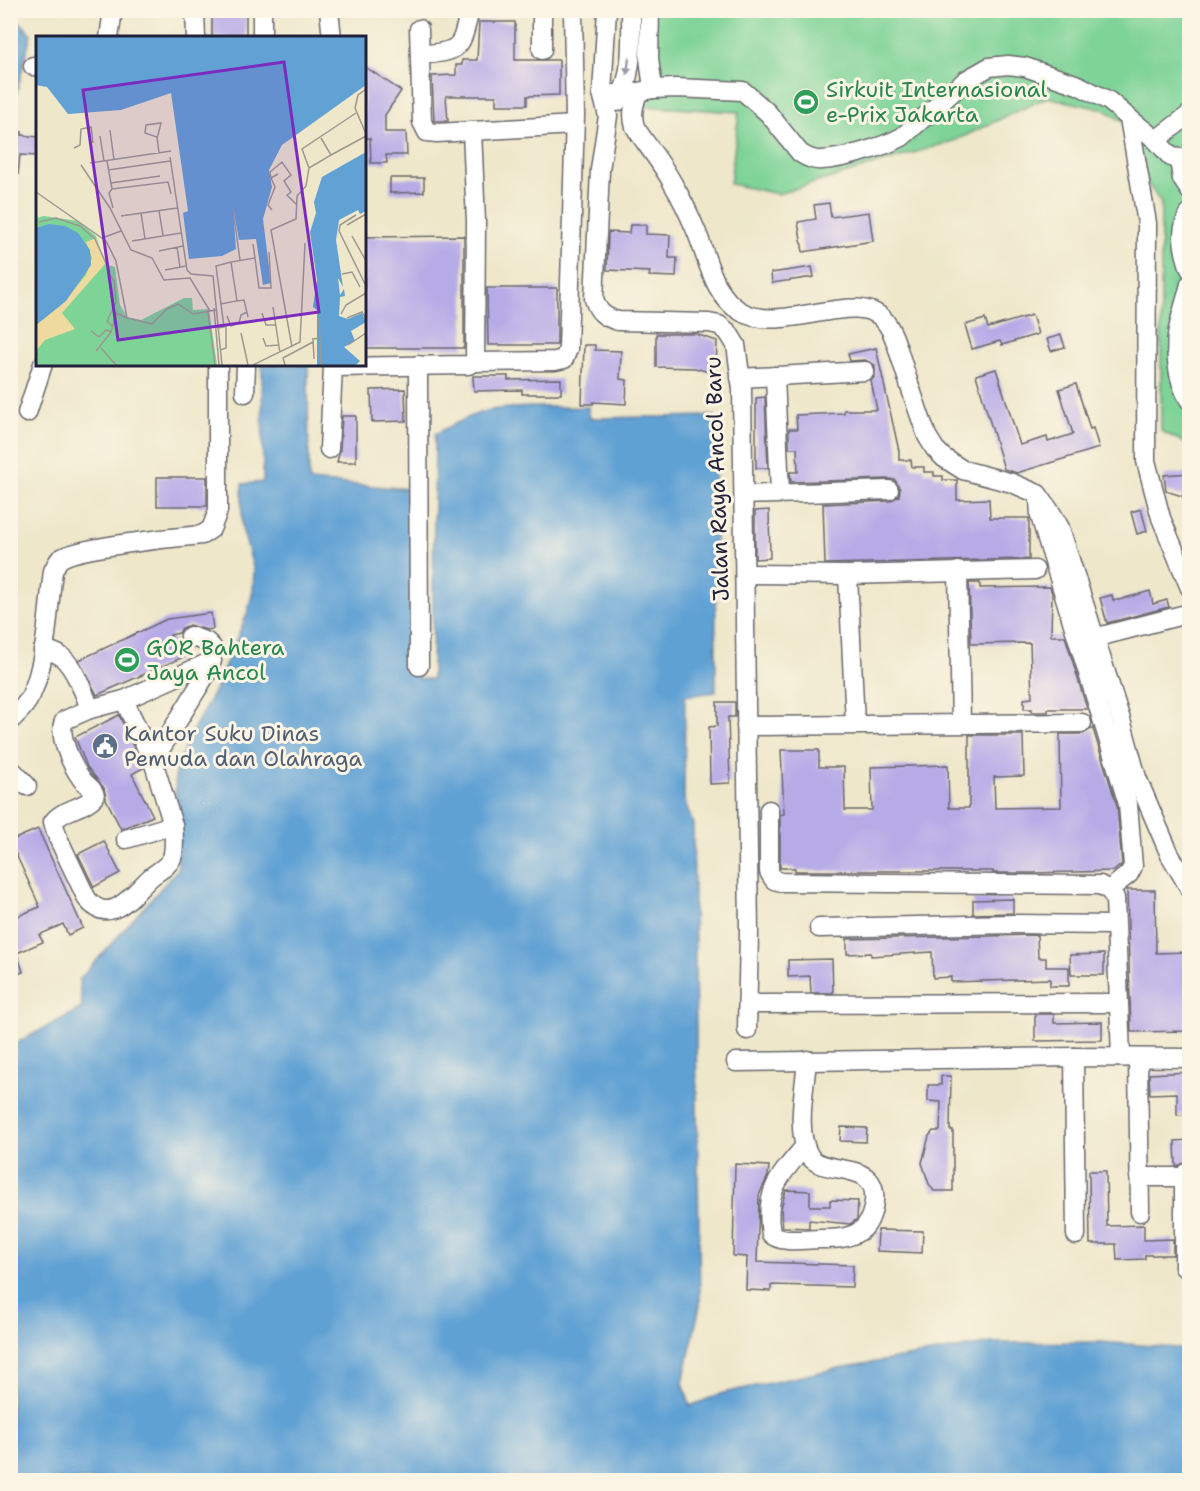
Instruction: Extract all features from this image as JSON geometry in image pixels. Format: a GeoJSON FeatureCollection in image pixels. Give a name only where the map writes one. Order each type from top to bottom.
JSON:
{"type":"FeatureCollection","features":[{"type":"Feature","properties":{"kind":"lane"},"geometry":{"type":"LineString","coordinates":[[109,36],[113,10]]}},
{"type":"Feature","properties":{"kind":"lane"},"geometry":{"type":"LineString","coordinates":[[195,10],[196,36]]}},
{"type":"Feature","properties":{"kind":"lane"},"geometry":{"type":"LineString","coordinates":[[262,10],[262,36]]}},
{"type":"Feature","properties":{"kind":"lane"},"geometry":{"type":"LineString","coordinates":[[329,10],[332,36]]}},
{"type":"Feature","properties":{"kind":"lane"},"geometry":{"type":"LineString","coordinates":[[420,55],[449,51],[458,46],[462,42],[470,10]]}},
{"type":"Feature","properties":{"kind":"lane"},"geometry":{"type":"LineString","coordinates":[[542,10],[542,50]]}},
{"type":"Feature","properties":{"kind":"lane"},"geometry":{"type":"LineString","coordinates":[[366,366],[468,365],[475,362],[555,361],[564,359],[567,354],[574,125],[573,10]]}},
{"type":"Feature","properties":{"kind":"lane"},"geometry":{"type":"LineString","coordinates":[[650,10],[649,58],[632,111],[635,127],[672,182],[696,231],[718,286],[727,301],[753,318],[784,320],[830,310],[851,309],[869,310],[880,315],[888,324],[895,340],[927,436],[935,449],[944,458],[963,470],[1012,483],[1038,494],[1060,528],[1137,778],[1170,855],[1190,889]]}},
{"type":"Feature","properties":{"kind":"lane"},"geometry":{"type":"LineString","coordinates":[[607,16],[631,15],[629,65],[638,92]]}},
{"type":"Feature","properties":{"kind":"lane","name":"Jalan Raya Ancol Baru"},"geometry":{"type":"LineString","coordinates":[[607,16],[602,93],[608,116],[600,170],[594,298],[597,309],[606,318],[618,321],[709,322],[719,325],[728,332],[736,345],[740,378],[746,574],[747,1030]]}},
{"type":"Feature","properties":{"kind":"lane"},"geometry":{"type":"LineString","coordinates":[[419,28],[422,122],[427,132],[574,125]]}},
{"type":"Feature","properties":{"kind":"lane"},"geometry":{"type":"LineString","coordinates":[[602,93],[676,88],[743,91],[768,113],[800,153],[806,157],[822,160],[890,143],[902,136],[966,80],[989,68],[1008,65],[1025,67],[1078,84],[1109,101],[1156,141],[1171,157],[1184,159],[1182,178],[1190,191]]}},
{"type":"Feature","properties":{"kind":"lane"},"geometry":{"type":"LineString","coordinates":[[608,116],[638,92]]}},
{"type":"Feature","properties":{"kind":"lane"},"geometry":{"type":"LineString","coordinates":[[1156,141],[1190,114]]}},
{"type":"Feature","properties":{"kind":"lane"},"geometry":{"type":"LineString","coordinates":[[1129,118],[1147,223],[1146,461],[1161,518],[1190,588]]}},
{"type":"Feature","properties":{"kind":"lane"},"geometry":{"type":"LineString","coordinates":[[472,131],[476,234],[475,362]]}},
{"type":"Feature","properties":{"kind":"lane"},"geometry":{"type":"LineString","coordinates":[[1190,213],[1183,226],[1184,251],[1190,269]]}},
{"type":"Feature","properties":{"kind":"lane"},"geometry":{"type":"LineString","coordinates":[[1190,284],[1179,323],[1177,349],[1183,387],[1190,401]]}},
{"type":"Feature","properties":{"kind":"lane"},"geometry":{"type":"LineString","coordinates":[[418,365],[419,666]]}},
{"type":"Feature","properties":{"kind":"lane"},"geometry":{"type":"LineString","coordinates":[[27,413],[42,366]]}},
{"type":"Feature","properties":{"kind":"lane"},"geometry":{"type":"LineString","coordinates":[[10,721],[24,707],[31,694],[43,650],[53,571],[59,560],[70,554],[202,535],[211,529],[218,511],[218,366]]}},
{"type":"Feature","properties":{"kind":"lane"},"geometry":{"type":"LineString","coordinates":[[245,393],[246,366]]}},
{"type":"Feature","properties":{"kind":"lane"},"geometry":{"type":"LineString","coordinates":[[329,449],[333,366]]}},
{"type":"Feature","properties":{"kind":"lane"},"geometry":{"type":"LineString","coordinates":[[740,378],[865,371]]}},
{"type":"Feature","properties":{"kind":"lane"},"geometry":{"type":"LineString","coordinates":[[775,376],[780,494]]}},
{"type":"Feature","properties":{"kind":"lane"},"geometry":{"type":"LineString","coordinates":[[744,495],[889,490]]}},
{"type":"Feature","properties":{"kind":"lane"},"geometry":{"type":"LineString","coordinates":[[1038,494],[1040,516],[1116,760],[1130,813],[1133,866],[1129,874],[1109,890]]}},
{"type":"Feature","properties":{"kind":"lane"},"geometry":{"type":"LineString","coordinates":[[746,574],[848,575],[1035,570]]}},
{"type":"Feature","properties":{"kind":"lane"},"geometry":{"type":"LineString","coordinates":[[958,571],[961,723]]}},
{"type":"Feature","properties":{"kind":"lane"},"geometry":{"type":"LineString","coordinates":[[848,575],[855,724]]}},
{"type":"Feature","properties":{"kind":"lane"},"geometry":{"type":"LineString","coordinates":[[1094,638],[1190,613]]}},
{"type":"Feature","properties":{"kind":"lane"},"geometry":{"type":"LineString","coordinates":[[154,764],[212,661],[212,647],[207,642],[190,636]]}},
{"type":"Feature","properties":{"kind":"lane"},"geometry":{"type":"LineString","coordinates":[[43,650],[63,657],[82,689],[90,710]]}},
{"type":"Feature","properties":{"kind":"lane"},"geometry":{"type":"LineString","coordinates":[[124,700],[154,764],[173,825],[173,850],[168,864],[121,906],[101,909],[94,907],[87,898],[58,838],[53,822],[61,814],[87,803],[95,796],[94,791],[81,779],[72,762],[62,726],[65,720],[124,700],[212,661]]}},
{"type":"Feature","properties":{"kind":"lane"},"geometry":{"type":"LineString","coordinates":[[746,726],[1082,723]]}},
{"type":"Feature","properties":{"kind":"lane"},"geometry":{"type":"LineString","coordinates":[[10,768],[27,786]]}},
{"type":"Feature","properties":{"kind":"lane"},"geometry":{"type":"LineString","coordinates":[[769,810],[769,872],[774,880],[781,882],[1100,885],[1109,890],[1115,898],[1119,1003],[1129,1058],[1140,1212]]}},
{"type":"Feature","properties":{"kind":"lane"},"geometry":{"type":"LineString","coordinates":[[126,839],[173,825]]}},
{"type":"Feature","properties":{"kind":"lane"},"geometry":{"type":"LineString","coordinates":[[819,928],[1014,924],[1115,925]]}},
{"type":"Feature","properties":{"kind":"lane"},"geometry":{"type":"LineString","coordinates":[[748,1004],[1119,1003]]}},
{"type":"Feature","properties":{"kind":"lane"},"geometry":{"type":"LineString","coordinates":[[1074,1057],[1076,1234]]}},
{"type":"Feature","properties":{"kind":"lane"},"geometry":{"type":"LineString","coordinates":[[736,1062],[1074,1057],[1190,1058]]}},
{"type":"Feature","properties":{"kind":"lane"},"geometry":{"type":"LineString","coordinates":[[805,1146],[782,1174],[772,1192],[771,1234],[780,1239],[834,1239],[849,1237],[857,1233],[870,1220],[874,1205],[873,1190],[868,1180],[858,1172],[820,1165],[813,1161],[805,1146],[801,1136],[807,1060]]}},
{"type":"Feature","properties":{"kind":"lane"},"geometry":{"type":"LineString","coordinates":[[1139,1177],[1187,1175],[1184,1267],[1190,1269]]}},
{"type":"Feature","properties":{"kind":"green space","name":"Sirkuit Internasional e-Prix Jakarta"},"geometry":{"type":"Polygon","coordinates":[[[643,11],[1189,11],[1189,445],[1161,431],[1161,203],[1147,182],[1130,126],[1105,110],[1047,97],[956,140],[778,194],[730,184],[739,112],[642,106],[643,11]]]}},
{"type":"Feature","properties":{"kind":"water"},"geometry":{"type":"Polygon","coordinates":[[[11,12],[31,34],[11,116],[11,12]]]}},
{"type":"Feature","properties":{"kind":"water"},"geometry":{"type":"Polygon","coordinates":[[[262,366],[308,366],[309,481],[410,489],[418,679],[432,679],[435,434],[476,414],[515,408],[588,407],[590,418],[715,416],[716,692],[685,696],[684,799],[693,824],[700,1306],[683,1382],[690,1406],[723,1393],[839,1368],[992,1343],[1102,1342],[1189,1349],[1189,1480],[11,1480],[11,1046],[82,1008],[79,980],[178,869],[175,772],[190,735],[215,690],[247,614],[253,591],[254,570],[242,528],[242,484],[263,482],[262,366]]]}},
{"type":"Feature","properties":{"kind":"building"},"geometry":{"type":"Polygon","coordinates":[[[212,10],[246,10],[246,36],[212,36],[212,10]]]}},
{"type":"Feature","properties":{"kind":"building"},"geometry":{"type":"Polygon","coordinates":[[[479,22],[515,22],[515,60],[559,60],[559,95],[527,96],[527,105],[496,105],[496,96],[446,96],[448,121],[434,121],[432,76],[456,75],[456,65],[462,65],[462,60],[477,60],[479,22]]]}},
{"type":"Feature","properties":{"kind":"building"},"geometry":{"type":"Polygon","coordinates":[[[366,67],[401,91],[385,115],[385,132],[406,132],[407,155],[386,155],[387,163],[371,163],[370,138],[366,138],[366,67]]]}},
{"type":"Feature","properties":{"kind":"building"},"geometry":{"type":"Polygon","coordinates":[[[10,131],[36,137],[36,156],[20,155],[18,175],[10,174],[10,131]]]}},
{"type":"Feature","properties":{"kind":"building"},"geometry":{"type":"Polygon","coordinates":[[[390,178],[424,178],[424,192],[390,193],[390,178]]]}},
{"type":"Feature","properties":{"kind":"building"},"geometry":{"type":"Polygon","coordinates":[[[829,203],[831,217],[869,212],[873,241],[803,252],[798,222],[816,219],[814,205],[829,203]]]}},
{"type":"Feature","properties":{"kind":"building"},"geometry":{"type":"Polygon","coordinates":[[[630,225],[646,225],[646,234],[670,235],[669,258],[677,258],[676,277],[649,276],[650,272],[607,270],[608,232],[629,233],[630,225]]]}},
{"type":"Feature","properties":{"kind":"building"},"geometry":{"type":"Polygon","coordinates":[[[464,236],[464,348],[366,348],[366,237],[464,236]]]}},
{"type":"Feature","properties":{"kind":"building"},"geometry":{"type":"Polygon","coordinates":[[[812,267],[814,277],[772,283],[771,273],[812,267]]]}},
{"type":"Feature","properties":{"kind":"building"},"geometry":{"type":"Polygon","coordinates":[[[487,288],[557,288],[557,345],[488,345],[487,288]]]}},
{"type":"Feature","properties":{"kind":"building"},"geometry":{"type":"Polygon","coordinates":[[[1032,315],[1038,334],[1002,345],[1000,341],[972,349],[965,325],[985,319],[988,328],[1032,315]]]}},
{"type":"Feature","properties":{"kind":"building"},"geometry":{"type":"Polygon","coordinates":[[[656,334],[696,334],[717,341],[716,374],[695,368],[656,367],[656,334]]]}},
{"type":"Feature","properties":{"kind":"building"},"geometry":{"type":"Polygon","coordinates":[[[1061,335],[1065,347],[1051,351],[1047,339],[1061,335]]]}},
{"type":"Feature","properties":{"kind":"building"},"geometry":{"type":"Polygon","coordinates":[[[584,345],[595,345],[595,350],[621,351],[620,379],[627,380],[626,404],[593,402],[593,404],[582,404],[584,345]]]}},
{"type":"Feature","properties":{"kind":"building"},"geometry":{"type":"Polygon","coordinates":[[[876,348],[899,451],[899,460],[911,460],[912,467],[924,467],[924,472],[934,472],[934,476],[943,476],[943,480],[957,480],[957,500],[989,499],[990,518],[1029,518],[1029,559],[825,564],[823,504],[890,501],[899,496],[900,489],[895,480],[889,479],[791,482],[790,472],[798,472],[797,448],[789,448],[789,429],[797,429],[796,415],[844,413],[844,410],[877,410],[871,381],[875,376],[875,365],[865,360],[850,361],[848,354],[876,348]]]}},
{"type":"Feature","properties":{"kind":"building"},"geometry":{"type":"Polygon","coordinates":[[[996,369],[1020,445],[1047,437],[1048,442],[1073,434],[1059,389],[1076,384],[1090,429],[1093,428],[1099,448],[1017,473],[1004,469],[976,375],[996,369]]]}},
{"type":"Feature","properties":{"kind":"building"},"geometry":{"type":"Polygon","coordinates":[[[473,376],[508,376],[508,380],[561,379],[561,394],[522,394],[522,390],[474,391],[473,376]]]}},
{"type":"Feature","properties":{"kind":"building"},"geometry":{"type":"Polygon","coordinates":[[[405,389],[406,421],[372,422],[371,390],[405,389]]]}},
{"type":"Feature","properties":{"kind":"building"},"geometry":{"type":"Polygon","coordinates":[[[765,397],[768,468],[756,468],[756,398],[765,397]]]}},
{"type":"Feature","properties":{"kind":"building"},"geometry":{"type":"Polygon","coordinates":[[[342,416],[356,416],[356,462],[337,462],[342,416]]]}},
{"type":"Feature","properties":{"kind":"building"},"geometry":{"type":"Polygon","coordinates":[[[1190,473],[1188,498],[1166,491],[1164,475],[1190,473]]]}},
{"type":"Feature","properties":{"kind":"building"},"geometry":{"type":"Polygon","coordinates":[[[157,477],[207,477],[207,506],[157,506],[157,477]]]}},
{"type":"Feature","properties":{"kind":"building"},"geometry":{"type":"Polygon","coordinates":[[[1141,509],[1147,531],[1137,534],[1131,512],[1141,509]]]}},
{"type":"Feature","properties":{"kind":"building"},"geometry":{"type":"Polygon","coordinates":[[[769,510],[770,558],[755,559],[755,511],[769,510]]]}},
{"type":"Feature","properties":{"kind":"building"},"geometry":{"type":"Polygon","coordinates":[[[969,583],[980,583],[980,588],[1050,587],[1052,593],[1051,636],[1065,636],[1087,709],[1048,709],[1048,712],[1032,712],[1032,709],[1024,709],[1024,699],[1032,698],[1030,643],[971,644],[969,583]]]}},
{"type":"Feature","properties":{"kind":"building"},"geometry":{"type":"Polygon","coordinates":[[[1150,591],[1153,604],[1167,600],[1169,607],[1107,623],[1100,598],[1112,595],[1113,600],[1119,600],[1150,591]]]}},
{"type":"Feature","properties":{"kind":"building","name":"GOR Bahtera Jaya Ancol"},"geometry":{"type":"Polygon","coordinates":[[[211,613],[213,629],[207,630],[189,625],[182,628],[179,633],[170,635],[181,658],[97,695],[79,660],[167,619],[211,613]]]}},
{"type":"Feature","properties":{"kind":"building"},"geometry":{"type":"Polygon","coordinates":[[[717,702],[735,702],[735,717],[728,717],[730,783],[710,784],[709,727],[717,726],[717,702]]]}},
{"type":"Feature","properties":{"kind":"building","name":"Kantor Suku Dinas Pemuda dan Olahraga"},"geometry":{"type":"Polygon","coordinates":[[[119,715],[143,768],[132,774],[153,816],[121,829],[106,799],[104,788],[87,767],[75,737],[119,715]]]}},
{"type":"Feature","properties":{"kind":"building"},"geometry":{"type":"Polygon","coordinates":[[[1093,729],[1117,806],[1122,864],[1114,871],[993,873],[993,871],[795,871],[795,868],[780,868],[780,815],[784,814],[781,750],[819,750],[819,767],[844,767],[845,810],[872,810],[871,767],[948,765],[949,808],[969,808],[969,735],[1023,735],[1024,776],[994,777],[995,808],[1061,807],[1060,734],[1083,734],[1093,729]]]}},
{"type":"Feature","properties":{"kind":"building"},"geometry":{"type":"Polygon","coordinates":[[[38,829],[83,928],[68,935],[63,924],[39,935],[43,942],[17,953],[23,972],[10,976],[10,919],[40,907],[10,841],[38,829]]]}},
{"type":"Feature","properties":{"kind":"building"},"geometry":{"type":"Polygon","coordinates":[[[104,841],[120,873],[94,887],[78,854],[104,841]]]}},
{"type":"Feature","properties":{"kind":"building"},"geometry":{"type":"Polygon","coordinates":[[[1127,890],[1155,890],[1156,953],[1190,952],[1190,1031],[1131,1032],[1127,890]]]}},
{"type":"Feature","properties":{"kind":"building"},"geometry":{"type":"Polygon","coordinates":[[[1013,899],[1013,913],[973,914],[973,900],[1013,899]]]}},
{"type":"Feature","properties":{"kind":"building"},"geometry":{"type":"Polygon","coordinates":[[[1037,935],[1038,958],[1046,958],[1046,967],[1069,967],[1069,986],[1050,986],[1050,979],[951,982],[951,977],[933,978],[932,952],[871,956],[871,953],[847,954],[847,939],[1037,935]]]}},
{"type":"Feature","properties":{"kind":"building"},"geometry":{"type":"Polygon","coordinates":[[[1104,954],[1104,975],[1071,975],[1070,955],[1104,954]]]}},
{"type":"Feature","properties":{"kind":"building"},"geometry":{"type":"Polygon","coordinates":[[[832,959],[833,993],[811,993],[810,976],[788,977],[788,960],[832,959]]]}},
{"type":"Feature","properties":{"kind":"building"},"geometry":{"type":"Polygon","coordinates":[[[1035,1014],[1054,1014],[1054,1023],[1102,1022],[1102,1040],[1035,1041],[1035,1014]]]}},
{"type":"Feature","properties":{"kind":"building"},"geometry":{"type":"Polygon","coordinates":[[[1190,1072],[1190,1114],[1177,1115],[1177,1093],[1150,1094],[1149,1074],[1190,1072]]]}},
{"type":"Feature","properties":{"kind":"building"},"geometry":{"type":"Polygon","coordinates":[[[941,1076],[951,1076],[950,1130],[953,1130],[953,1191],[934,1191],[929,1184],[922,1163],[929,1136],[933,1131],[940,1131],[941,1102],[928,1101],[928,1085],[941,1085],[941,1076]]]}},
{"type":"Feature","properties":{"kind":"building"},"geometry":{"type":"Polygon","coordinates":[[[841,1127],[867,1128],[866,1142],[840,1141],[841,1127]]]}},
{"type":"Feature","properties":{"kind":"building"},"geometry":{"type":"Polygon","coordinates":[[[1190,1140],[1190,1162],[1176,1166],[1175,1141],[1190,1140]]]}},
{"type":"Feature","properties":{"kind":"building"},"geometry":{"type":"Polygon","coordinates":[[[735,1164],[769,1166],[768,1176],[759,1195],[757,1262],[853,1265],[852,1287],[771,1285],[771,1291],[746,1290],[747,1257],[733,1256],[735,1164]]]}},
{"type":"Feature","properties":{"kind":"building"},"geometry":{"type":"Polygon","coordinates":[[[1089,1171],[1106,1171],[1107,1226],[1144,1225],[1144,1240],[1173,1239],[1173,1255],[1145,1255],[1145,1259],[1117,1260],[1116,1244],[1090,1244],[1089,1171]]]}},
{"type":"Feature","properties":{"kind":"building"},"geometry":{"type":"Polygon","coordinates":[[[786,1190],[810,1191],[810,1206],[830,1206],[830,1200],[858,1201],[857,1219],[850,1224],[809,1220],[809,1228],[782,1227],[781,1208],[786,1190]]]}},
{"type":"Feature","properties":{"kind":"building"},"geometry":{"type":"Polygon","coordinates":[[[878,1230],[923,1231],[922,1253],[877,1251],[878,1230]]]}},
{"type":"Feature","properties":{"kind":"place","name":"Sirkuit Internasional e-Prix Jakarta"},"geometry":{"type":"Point","coordinates":[806,102]}},
{"type":"Feature","properties":{"kind":"place","name":"GOR Bahtera Jaya Ancol"},"geometry":{"type":"Point","coordinates":[127,660]}},
{"type":"Feature","properties":{"kind":"place","name":"Kantor Suku Dinas Pemuda dan Olahraga"},"geometry":{"type":"Point","coordinates":[105,746]}}]}
